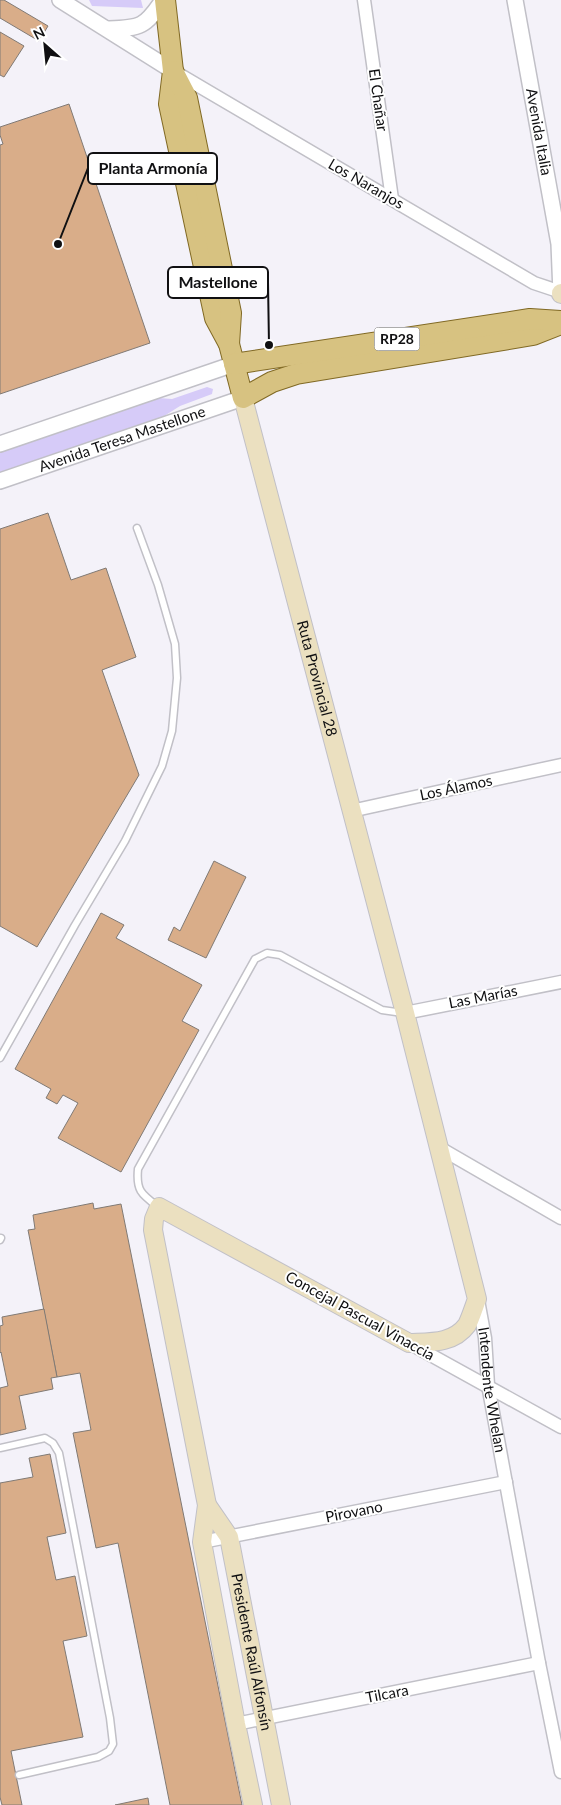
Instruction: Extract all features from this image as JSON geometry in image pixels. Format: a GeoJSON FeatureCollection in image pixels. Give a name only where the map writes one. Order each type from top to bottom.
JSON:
{"type":"FeatureCollection","features":[{"type":"Feature","properties":{"kind":"main road"},"geometry":{"type":"LineString","coordinates":[[164,0],[172,71]]}},
{"type":"Feature","properties":{"kind":"main road","name":"Ruta Provincial 28"},"geometry":{"type":"LineString","coordinates":[[172,71],[186,98],[191,117],[231,313],[229,344],[405,1013]]}},
{"type":"Feature","properties":{"kind":"main road","name":"RP28"},"geometry":{"type":"LineString","coordinates":[[234,364],[530,318],[561,323]]}},
{"type":"Feature","properties":{"kind":"main road","name":"RP28"},"geometry":{"type":"LineString","coordinates":[[243,398],[277,380],[296,374],[533,335],[561,323]]}},
{"type":"Feature","properties":{"kind":"main road","name":"Intendente Whelan"},"geometry":{"type":"LineString","coordinates":[[405,1013],[477,1299]]}},
{"type":"Feature","properties":{"kind":"main road","name":"Concejal Pascual Vinaccia"},"geometry":{"type":"LineString","coordinates":[[159,1207],[409,1343]]}},
{"type":"Feature","properties":{"kind":"main road","name":"Presidente Raúl Alfonsín"},"geometry":{"type":"LineString","coordinates":[[159,1207],[154,1220],[153,1230],[208,1505],[202,1542],[253,1805]]}},
{"type":"Feature","properties":{"kind":"main road"},"geometry":{"type":"LineString","coordinates":[[409,1343],[446,1340],[458,1334],[467,1324],[477,1299]]}},
{"type":"Feature","properties":{"kind":"main road","name":"Presidente Raúl Alfonsín"},"geometry":{"type":"LineString","coordinates":[[208,1505],[229,1536],[281,1805]]}},
{"type":"Feature","properties":{"kind":"street"},"geometry":{"type":"LineString","coordinates":[[109,29],[130,28],[142,25],[151,18],[164,0]]}},
{"type":"Feature","properties":{"kind":"street","name":"El Chañar"},"geometry":{"type":"LineString","coordinates":[[364,0],[392,199]]}},
{"type":"Feature","properties":{"kind":"street","name":"Avenida Italia"},"geometry":{"type":"LineString","coordinates":[[515,0],[560,244],[561,293]]}},
{"type":"Feature","properties":{"kind":"street"},"geometry":{"type":"LineString","coordinates":[[66,2],[172,71]]}},
{"type":"Feature","properties":{"kind":"street","name":"Los Naranjos"},"geometry":{"type":"LineString","coordinates":[[172,71],[534,282],[561,293]]}},
{"type":"Feature","properties":{"kind":"street"},"geometry":{"type":"LineString","coordinates":[[0,444],[234,364]]}},
{"type":"Feature","properties":{"kind":"street","name":"Avenida Teresa Mastellone"},"geometry":{"type":"LineString","coordinates":[[0,481],[243,398]]}},
{"type":"Feature","properties":{"kind":"street","name":"Los Álamos"},"geometry":{"type":"LineString","coordinates":[[351,811],[561,765]]}},
{"type":"Feature","properties":{"kind":"street","name":"Las Marías"},"geometry":{"type":"LineString","coordinates":[[405,1013],[561,982]]}},
{"type":"Feature","properties":{"kind":"street"},"geometry":{"type":"LineString","coordinates":[[438,1147],[561,1218]]}},
{"type":"Feature","properties":{"kind":"street","name":"Intendente Whelan"},"geometry":{"type":"LineString","coordinates":[[477,1299],[486,1338],[488,1385],[538,1663],[561,1772]]}},
{"type":"Feature","properties":{"kind":"street","name":"Concejal Pascual Vinaccia"},"geometry":{"type":"LineString","coordinates":[[409,1343],[561,1427]]}},
{"type":"Feature","properties":{"kind":"street","name":"Pirovano"},"geometry":{"type":"LineString","coordinates":[[202,1542],[506,1482]]}},
{"type":"Feature","properties":{"kind":"street","name":"Tilcara"},"geometry":{"type":"LineString","coordinates":[[236,1724],[538,1663]]}},
{"type":"Feature","properties":{"kind":"lane"},"geometry":{"type":"LineString","coordinates":[[0,1058],[125,841],[162,766],[172,731],[177,678],[176,644],[158,585],[137,528]]}},
{"type":"Feature","properties":{"kind":"lane"},"geometry":{"type":"LineString","coordinates":[[159,1207],[144,1196],[136,1182],[138,1169],[255,959],[267,953],[280,955],[382,1010],[405,1013]]}},
{"type":"Feature","properties":{"kind":"lane"},"geometry":{"type":"LineString","coordinates":[[0,1448],[45,1438],[53,1442],[59,1453],[110,1718],[113,1744],[109,1751],[98,1757],[19,1775]]}},
{"type":"Feature","properties":{"kind":"shaded area"},"geometry":{"type":"Polygon","coordinates":[[[89,0],[141,0],[143,8],[92,6],[89,0]]]}},
{"type":"Feature","properties":{"kind":"shaded area"},"geometry":{"type":"Polygon","coordinates":[[[207,387],[213,389],[212,394],[180,406],[161,418],[0,473],[0,451],[159,398],[172,399],[207,387]]]}},
{"type":"Feature","properties":{"kind":"building"},"geometry":{"type":"Polygon","coordinates":[[[0,0],[4,0],[48,26],[39,41],[0,18],[0,0]]]}},
{"type":"Feature","properties":{"kind":"building"},"geometry":{"type":"Polygon","coordinates":[[[0,32],[24,46],[4,77],[0,75],[0,32]]]}},
{"type":"Feature","properties":{"kind":"building"},"geometry":{"type":"Polygon","coordinates":[[[69,104],[150,343],[0,394],[0,145],[3,144],[0,127],[69,104]]]}},
{"type":"Feature","properties":{"kind":"building"},"geometry":{"type":"Polygon","coordinates":[[[48,513],[71,580],[106,568],[136,657],[102,670],[139,775],[37,947],[0,926],[0,529],[48,513]]]}},
{"type":"Feature","properties":{"kind":"building"},"geometry":{"type":"Polygon","coordinates":[[[214,861],[246,877],[206,958],[168,940],[174,927],[180,931],[214,861]]]}},
{"type":"Feature","properties":{"kind":"building"},"geometry":{"type":"Polygon","coordinates":[[[101,913],[124,925],[116,938],[202,985],[182,1021],[199,1030],[121,1172],[58,1138],[78,1103],[63,1095],[57,1104],[46,1098],[51,1089],[15,1069],[101,913]]]}},
{"type":"Feature","properties":{"kind":"building"},"geometry":{"type":"Polygon","coordinates":[[[93,1203],[94,1209],[121,1204],[242,1805],[170,1805],[118,1543],[96,1548],[73,1433],[91,1430],[80,1373],[57,1377],[28,1230],[35,1229],[33,1215],[93,1203]]]}},
{"type":"Feature","properties":{"kind":"building"},"geometry":{"type":"Polygon","coordinates":[[[44,1309],[57,1377],[51,1378],[53,1389],[19,1396],[26,1429],[0,1435],[0,1388],[8,1386],[0,1353],[2,1317],[44,1309]]]}},
{"type":"Feature","properties":{"kind":"building"},"geometry":{"type":"Polygon","coordinates":[[[50,1454],[66,1533],[47,1537],[56,1580],[75,1576],[87,1636],[63,1641],[83,1737],[11,1751],[22,1805],[2,1805],[0,1797],[0,1483],[33,1477],[29,1458],[50,1454]]]}},
{"type":"Feature","properties":{"kind":"building"},"geometry":{"type":"Polygon","coordinates":[[[148,1798],[149,1805],[115,1805],[148,1798]]]}},
{"type":"Feature","properties":{"kind":"place","name":"Planta Armonía"},"geometry":{"type":"Point","coordinates":[58,244]}},
{"type":"Feature","properties":{"kind":"place","name":"Mastellone"},"geometry":{"type":"Point","coordinates":[269,345]}}]}
